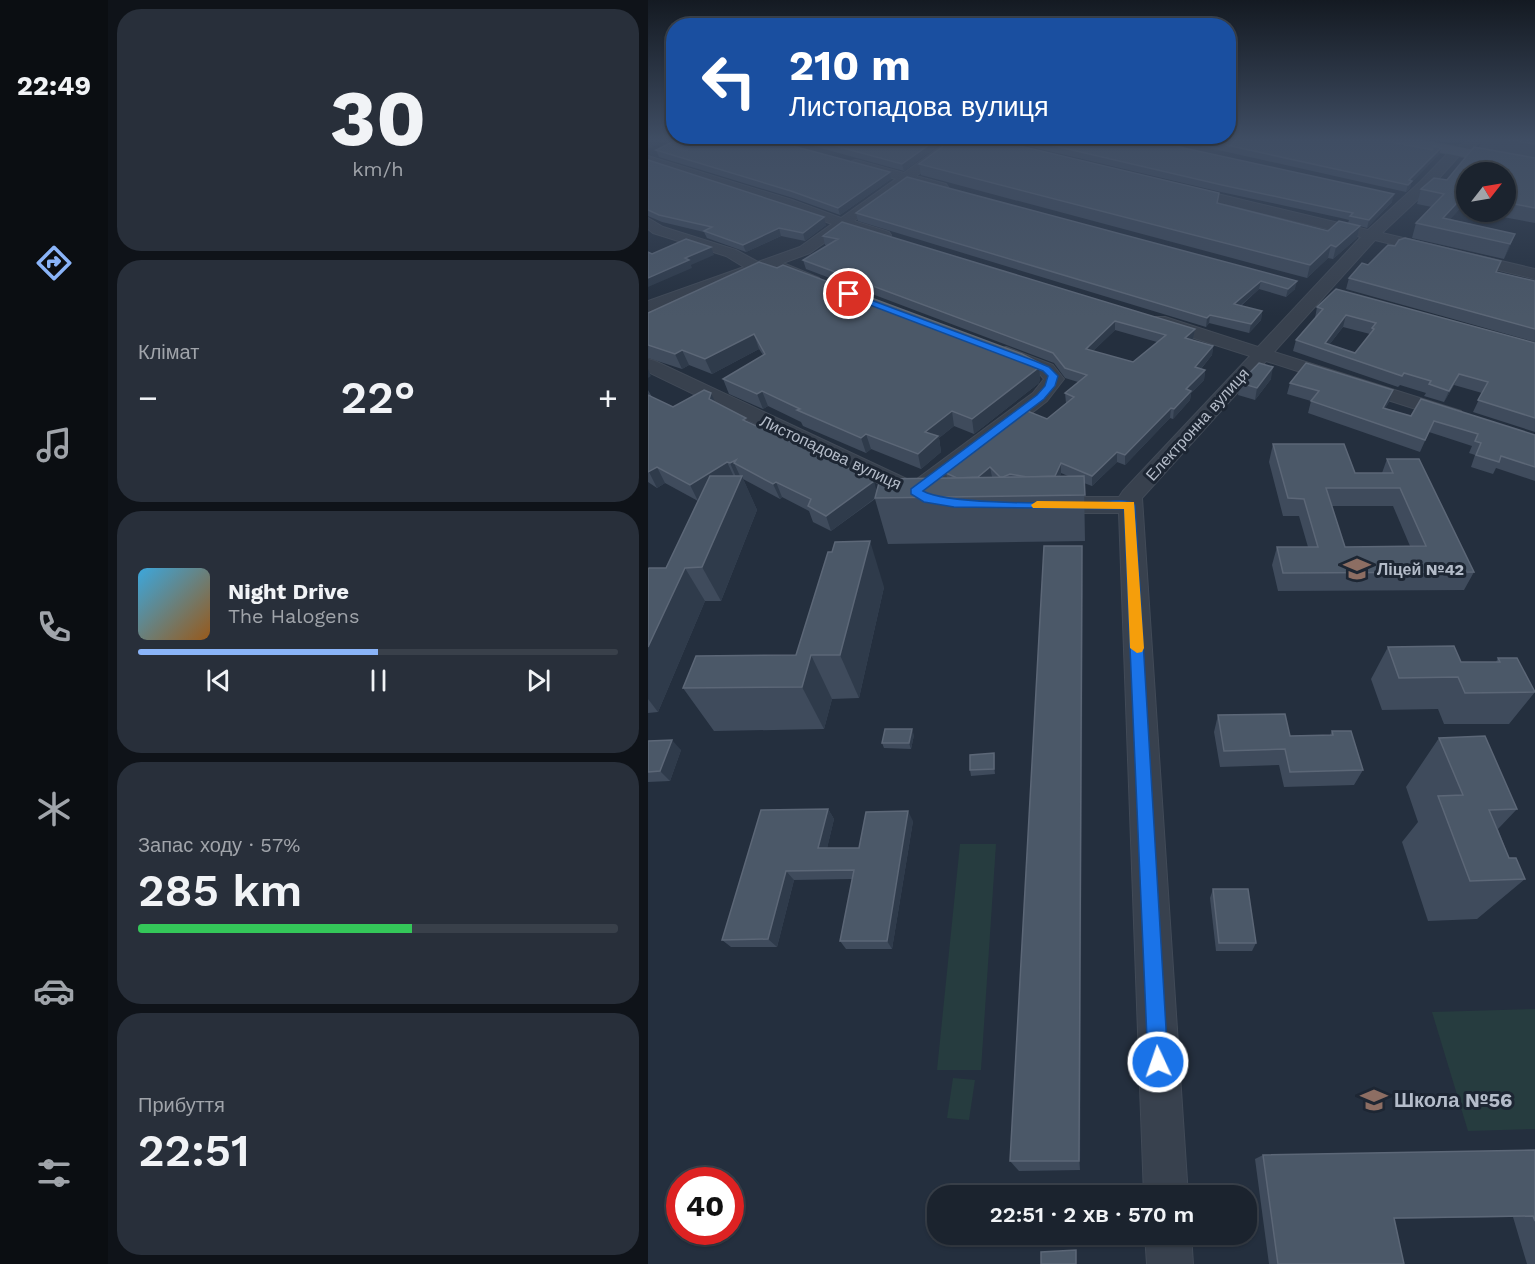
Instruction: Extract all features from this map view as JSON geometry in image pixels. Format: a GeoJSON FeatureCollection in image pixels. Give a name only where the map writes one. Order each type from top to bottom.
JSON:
{"type":"FeatureCollection","features":[{"type":"Feature","properties":{"kind":"street"},"geometry":{"type":"LineString","coordinates":[[774,198],[902,241]]}},
{"type":"Feature","properties":{"kind":"street"},"geometry":{"type":"LineString","coordinates":[[648,307],[805,250],[877,198]]}},
{"type":"Feature","properties":{"kind":"street"},"geometry":{"type":"LineString","coordinates":[[1220,198],[1535,274]]}},
{"type":"Feature","properties":{"kind":"street","name":"Електронна вулиця"},"geometry":{"type":"LineString","coordinates":[[1130,505],[1131,496],[1138,488],[1403,198]]}},
{"type":"Feature","properties":{"kind":"street"},"geometry":{"type":"LineString","coordinates":[[648,222],[658,230],[827,286]]}},
{"type":"Feature","properties":{"kind":"street"},"geometry":{"type":"LineString","coordinates":[[1140,315],[1465,418]]}},
{"type":"Feature","properties":{"kind":"street"},"geometry":{"type":"LineString","coordinates":[[915,492],[1040,397],[1054,379],[1046,369],[988,346]]}},
{"type":"Feature","properties":{"kind":"street","name":"Листопадова вулиця"},"geometry":{"type":"LineString","coordinates":[[648,365],[928,499],[940,501]]}},
{"type":"Feature","properties":{"kind":"street"},"geometry":{"type":"LineString","coordinates":[[1023,505],[1130,505],[1165,1185]]}},
{"type":"Feature","properties":{"kind":"street"},"geometry":{"type":"LineString","coordinates":[[1169,1245],[1170,1264]]}},
{"type":"Feature","properties":{"kind":"green space"},"geometry":{"type":"Polygon","coordinates":[[[960,844],[996,844],[981,1070],[937,1070],[960,844]]]}},
{"type":"Feature","properties":{"kind":"green space"},"geometry":{"type":"Polygon","coordinates":[[[1535,1009],[1535,1129],[1468,1131],[1432,1012],[1535,1009]]]}},
{"type":"Feature","properties":{"kind":"green space"},"geometry":{"type":"Polygon","coordinates":[[[953,1078],[975,1080],[969,1120],[947,1118],[953,1078]]]}},
{"type":"Feature","properties":{"kind":"building"},"geometry":{"type":"Polygon","coordinates":[[[648,198],[765,198],[824,217],[803,233],[779,228],[743,245],[704,231],[712,227],[659,215],[648,210],[648,198]]]}},
{"type":"Feature","properties":{"kind":"building"},"geometry":{"type":"Polygon","coordinates":[[[810,198],[852,198],[838,208],[810,198]]]}},
{"type":"Feature","properties":{"kind":"building"},"geometry":{"type":"Polygon","coordinates":[[[877,198],[986,198],[1297,281],[1288,289],[1261,281],[1234,304],[1262,311],[1251,324],[1210,315],[1207,318],[856,213],[877,198]]]}},
{"type":"Feature","properties":{"kind":"building"},"geometry":{"type":"Polygon","coordinates":[[[1051,198],[1218,198],[1217,203],[1328,231],[1339,221],[1360,226],[1336,247],[1331,245],[1310,265],[1051,198]]]}},
{"type":"Feature","properties":{"kind":"building"},"geometry":{"type":"Polygon","coordinates":[[[1283,198],[1390,198],[1369,220],[1350,216],[1353,213],[1283,198]]]}},
{"type":"Feature","properties":{"kind":"building"},"geometry":{"type":"Polygon","coordinates":[[[1440,198],[1456,198],[1456,204],[1443,218],[1515,234],[1510,244],[1416,223],[1440,198]]]}},
{"type":"Feature","properties":{"kind":"building"},"geometry":{"type":"Polygon","coordinates":[[[1516,198],[1535,198],[1535,208],[1516,204],[1516,198]]]}},
{"type":"Feature","properties":{"kind":"building"},"geometry":{"type":"Polygon","coordinates":[[[842,222],[1195,329],[1185,338],[1213,346],[1195,367],[1205,370],[1186,389],[1191,391],[1125,455],[1117,452],[1092,476],[1061,463],[1055,476],[1027,477],[1010,474],[1000,477],[990,467],[978,477],[957,478],[946,473],[1025,410],[1047,419],[1074,397],[1065,393],[1087,375],[1065,368],[1053,353],[803,260],[838,239],[823,236],[842,222]],[[1115,321],[1086,349],[1133,362],[1166,335],[1115,321]]]}},
{"type":"Feature","properties":{"kind":"building"},"geometry":{"type":"Polygon","coordinates":[[[1405,238],[1501,261],[1496,272],[1535,281],[1535,329],[1349,278],[1362,263],[1368,265],[1388,245],[1395,246],[1399,240],[1405,238]]]}},
{"type":"Feature","properties":{"kind":"building"},"geometry":{"type":"Polygon","coordinates":[[[686,239],[711,247],[685,258],[689,260],[648,278],[648,252],[652,254],[686,239]]]}},
{"type":"Feature","properties":{"kind":"building"},"geometry":{"type":"Polygon","coordinates":[[[759,262],[777,268],[783,265],[1022,354],[1039,363],[1038,368],[972,419],[952,411],[925,432],[938,436],[918,454],[866,434],[861,438],[797,410],[800,409],[762,391],[757,394],[723,379],[765,354],[754,334],[705,359],[682,350],[675,354],[648,345],[648,313],[759,262]]]}},
{"type":"Feature","properties":{"kind":"building"},"geometry":{"type":"Polygon","coordinates":[[[1336,289],[1535,343],[1535,418],[1478,400],[1488,382],[1459,374],[1449,391],[1429,384],[1431,381],[1404,373],[1402,376],[1296,340],[1323,309],[1317,307],[1336,289]],[[1346,315],[1325,343],[1355,353],[1374,329],[1372,328],[1376,323],[1346,315]]]}},
{"type":"Feature","properties":{"kind":"building"},"geometry":{"type":"Polygon","coordinates":[[[1259,363],[1273,367],[1257,388],[1240,383],[1259,363]]]}},
{"type":"Feature","properties":{"kind":"building"},"geometry":{"type":"Polygon","coordinates":[[[1306,363],[1393,390],[1383,408],[1411,416],[1421,399],[1535,435],[1535,467],[1501,456],[1499,462],[1476,455],[1481,443],[1475,441],[1478,434],[1434,421],[1425,440],[1311,401],[1319,391],[1290,383],[1306,363]]]}},
{"type":"Feature","properties":{"kind":"building"},"geometry":{"type":"Polygon","coordinates":[[[704,390],[711,393],[709,399],[746,418],[743,420],[798,445],[800,443],[874,481],[826,516],[808,506],[811,499],[776,482],[773,484],[734,463],[736,460],[727,462],[690,485],[657,467],[648,472],[648,395],[673,407],[704,390]]]}},
{"type":"Feature","properties":{"kind":"building"},"geometry":{"type":"Polygon","coordinates":[[[1273,444],[1344,444],[1355,473],[1393,473],[1387,459],[1419,459],[1474,572],[1283,573],[1277,547],[1318,547],[1304,499],[1288,498],[1273,444]],[[1326,488],[1345,547],[1426,546],[1400,488],[1326,488]]]}},
{"type":"Feature","properties":{"kind":"building"},"geometry":{"type":"Polygon","coordinates":[[[710,476],[742,476],[702,567],[685,568],[648,647],[648,570],[649,568],[666,568],[710,476]]]}},
{"type":"Feature","properties":{"kind":"building"},"geometry":{"type":"Polygon","coordinates":[[[1084,476],[1085,495],[875,498],[880,479],[1084,476]]]}},
{"type":"Feature","properties":{"kind":"building"},"geometry":{"type":"Polygon","coordinates":[[[870,541],[840,655],[811,655],[802,687],[683,688],[696,656],[796,655],[828,552],[832,552],[835,542],[870,541]]]}},
{"type":"Feature","properties":{"kind":"building"},"geometry":{"type":"Polygon","coordinates":[[[1044,546],[1082,546],[1079,1161],[1010,1161],[1044,546]]]}},
{"type":"Feature","properties":{"kind":"building"},"geometry":{"type":"Polygon","coordinates":[[[1454,646],[1461,662],[1500,662],[1498,658],[1517,658],[1535,692],[1465,693],[1458,677],[1399,678],[1388,647],[1454,646]]]}},
{"type":"Feature","properties":{"kind":"building"},"geometry":{"type":"Polygon","coordinates":[[[1285,714],[1290,736],[1333,735],[1332,731],[1351,731],[1363,770],[1290,772],[1285,749],[1224,751],[1218,715],[1285,714]]]}},
{"type":"Feature","properties":{"kind":"building"},"geometry":{"type":"Polygon","coordinates":[[[885,729],[912,729],[909,743],[882,743],[885,729]]]}},
{"type":"Feature","properties":{"kind":"building"},"geometry":{"type":"Polygon","coordinates":[[[1485,736],[1517,809],[1489,810],[1509,858],[1516,858],[1525,879],[1470,881],[1438,796],[1463,795],[1439,738],[1485,736]]]}},
{"type":"Feature","properties":{"kind":"building"},"geometry":{"type":"Polygon","coordinates":[[[672,740],[660,771],[648,772],[648,741],[672,740]]]}},
{"type":"Feature","properties":{"kind":"building"},"geometry":{"type":"Polygon","coordinates":[[[994,753],[994,769],[970,770],[970,755],[994,753]]]}},
{"type":"Feature","properties":{"kind":"building"},"geometry":{"type":"Polygon","coordinates":[[[828,809],[818,848],[859,848],[866,812],[908,811],[887,941],[840,941],[854,870],[786,871],[768,939],[722,940],[761,810],[828,809]]]}},
{"type":"Feature","properties":{"kind":"building"},"geometry":{"type":"Polygon","coordinates":[[[1213,889],[1248,889],[1256,943],[1219,943],[1213,889]]]}},
{"type":"Feature","properties":{"kind":"building"},"geometry":{"type":"Polygon","coordinates":[[[1535,1150],[1535,1221],[1533,1216],[1394,1218],[1404,1264],[1278,1264],[1263,1155],[1535,1150]]]}},
{"type":"Feature","properties":{"kind":"building"},"geometry":{"type":"Polygon","coordinates":[[[1076,1250],[1076,1264],[1041,1264],[1041,1252],[1076,1250]]]}},
{"type":"Feature","properties":{"kind":"slow traffic"},"geometry":{"type":"LineString","coordinates":[[1037,505],[1092,507],[1130,505],[1137,648]]}},
{"type":"Feature","properties":{"kind":"place","name":"Ліцей №42"},"geometry":{"type":"Point","coordinates":[1357,569]}},
{"type":"Feature","properties":{"kind":"place","name":"Школа №56"},"geometry":{"type":"Point","coordinates":[1374,1100]}},
{"type":"Feature","properties":{"kind":"route"},"geometry":{"type":"LineString","coordinates":[[849,294],[1046,369],[1054,379],[1040,397],[915,492],[928,499],[954,503],[1092,507],[1130,505],[1158,1062]]}}]}
